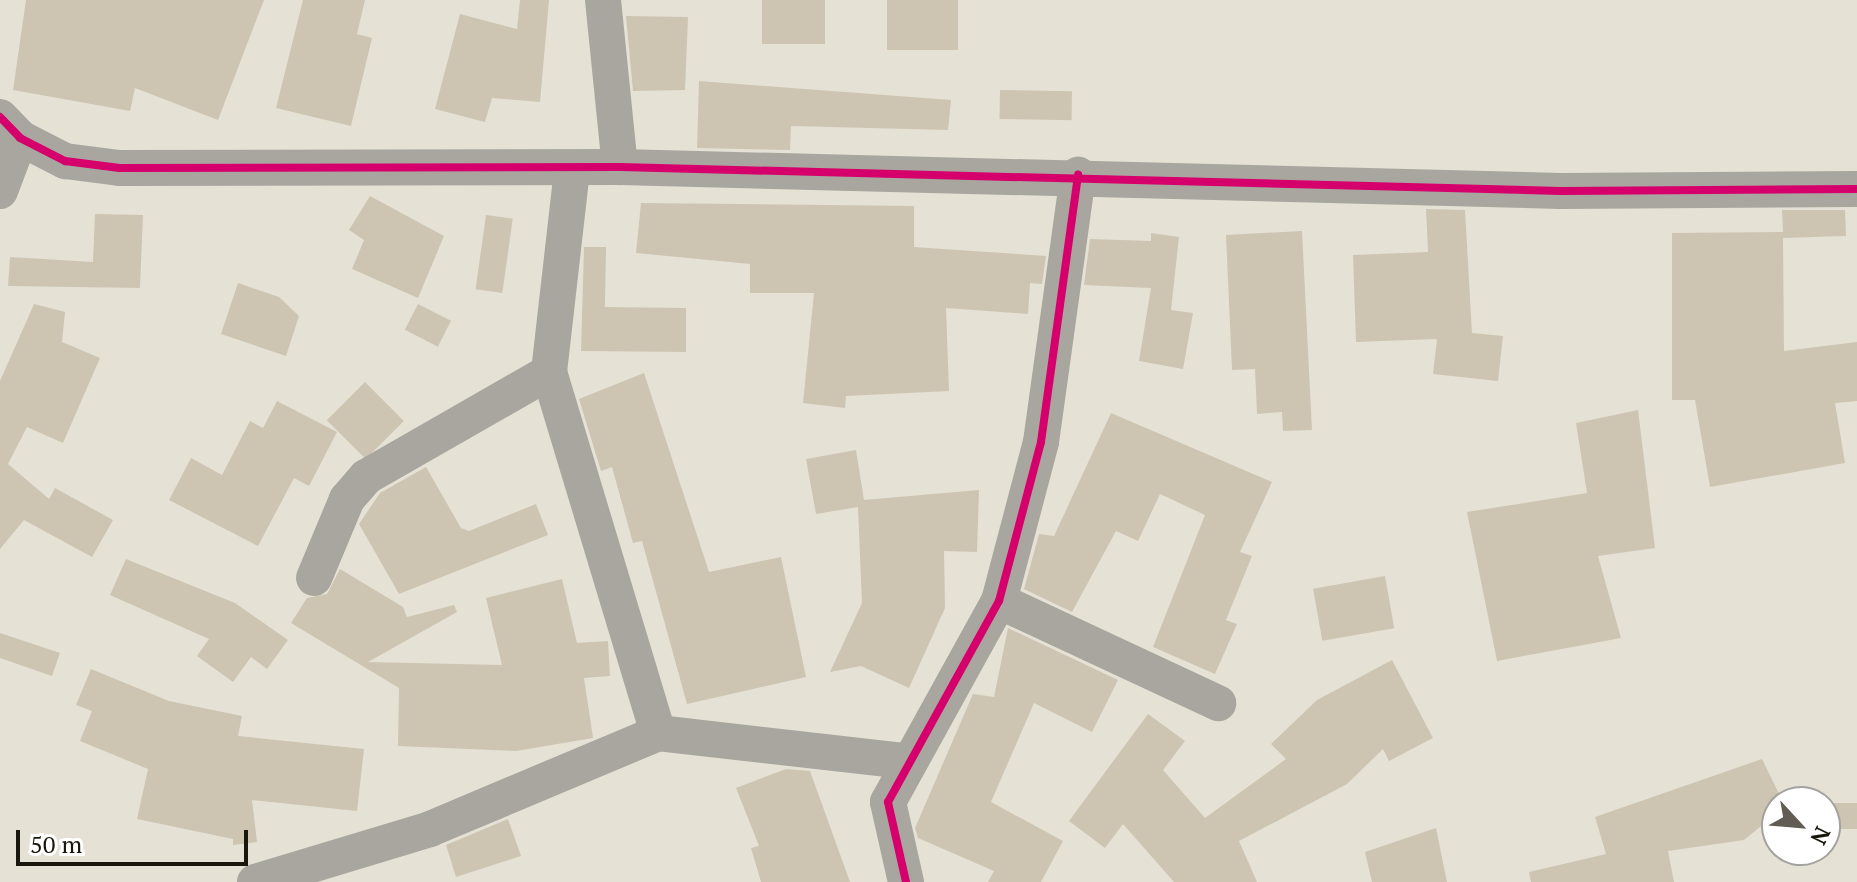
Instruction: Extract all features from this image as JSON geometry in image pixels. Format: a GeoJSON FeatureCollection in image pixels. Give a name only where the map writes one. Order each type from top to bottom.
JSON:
{"type":"FeatureCollection","features":[{"type":"Feature","properties":{"kind":"street"},"geometry":{"type":"LineString","coordinates":[[603,0],[620,167]]}},
{"type":"Feature","properties":{"kind":"street"},"geometry":{"type":"LineString","coordinates":[[0,191],[10,127],[65,161],[120,168],[572,170],[620,167],[1078,175],[1561,191],[1857,189]]}},
{"type":"Feature","properties":{"kind":"street"},"geometry":{"type":"LineString","coordinates":[[572,170],[549,372],[658,733]]}},
{"type":"Feature","properties":{"kind":"street"},"geometry":{"type":"LineString","coordinates":[[906,882],[888,802],[905,761],[999,601],[1041,442],[1078,175]]}},
{"type":"Feature","properties":{"kind":"street"},"geometry":{"type":"LineString","coordinates":[[314,578],[347,499],[366,477],[549,372]]}},
{"type":"Feature","properties":{"kind":"street"},"geometry":{"type":"LineString","coordinates":[[999,601],[1218,703]]}},
{"type":"Feature","properties":{"kind":"street"},"geometry":{"type":"LineString","coordinates":[[255,882],[430,829],[658,733],[905,761]]}},
{"type":"Feature","properties":{"kind":"building"},"geometry":{"type":"Polygon","coordinates":[[[26,0],[264,0],[218,120],[135,88],[130,111],[13,90],[26,0]]]}},
{"type":"Feature","properties":{"kind":"building"},"geometry":{"type":"Polygon","coordinates":[[[303,0],[365,0],[357,34],[372,38],[351,126],[276,108],[303,0]]]}},
{"type":"Feature","properties":{"kind":"building"},"geometry":{"type":"Polygon","coordinates":[[[520,0],[549,0],[540,102],[492,98],[485,122],[435,109],[460,14],[517,29],[520,0]]]}},
{"type":"Feature","properties":{"kind":"building"},"geometry":{"type":"Polygon","coordinates":[[[762,0],[825,0],[825,44],[762,44],[762,0]]]}},
{"type":"Feature","properties":{"kind":"building"},"geometry":{"type":"Polygon","coordinates":[[[887,0],[958,0],[958,50],[887,50],[887,0]]]}},
{"type":"Feature","properties":{"kind":"building"},"geometry":{"type":"Polygon","coordinates":[[[626,16],[688,17],[685,90],[633,91],[626,16]]]}},
{"type":"Feature","properties":{"kind":"building"},"geometry":{"type":"Polygon","coordinates":[[[699,81],[951,100],[948,130],[791,126],[790,150],[697,148],[699,81]]]}},
{"type":"Feature","properties":{"kind":"building"},"geometry":{"type":"Polygon","coordinates":[[[1000,90],[1072,91],[1071,120],[999,119],[1000,90]]]}},
{"type":"Feature","properties":{"kind":"building"},"geometry":{"type":"Polygon","coordinates":[[[370,196],[444,236],[418,298],[352,269],[364,240],[349,230],[370,196]]]}},
{"type":"Feature","properties":{"kind":"building"},"geometry":{"type":"Polygon","coordinates":[[[641,203],[914,206],[914,247],[1046,256],[1042,284],[1030,283],[1028,314],[946,308],[949,391],[846,396],[845,408],[803,403],[814,293],[750,293],[750,264],[636,253],[641,203]]]}},
{"type":"Feature","properties":{"kind":"building"},"geometry":{"type":"Polygon","coordinates":[[[1426,209],[1465,210],[1472,333],[1503,336],[1498,381],[1433,374],[1437,339],[1356,342],[1353,255],[1428,252],[1426,209]]]}},
{"type":"Feature","properties":{"kind":"building"},"geometry":{"type":"Polygon","coordinates":[[[1782,210],[1845,210],[1846,236],[1783,238],[1784,351],[1857,342],[1857,401],[1835,403],[1845,463],[1710,487],[1695,400],[1672,400],[1672,233],[1783,232],[1782,210]]]}},
{"type":"Feature","properties":{"kind":"building"},"geometry":{"type":"Polygon","coordinates":[[[95,214],[143,215],[140,288],[8,286],[10,257],[93,262],[95,214]]]}},
{"type":"Feature","properties":{"kind":"building"},"geometry":{"type":"Polygon","coordinates":[[[486,215],[513,219],[502,293],[476,289],[486,215]]]}},
{"type":"Feature","properties":{"kind":"building"},"geometry":{"type":"Polygon","coordinates":[[[1302,231],[1312,430],[1283,431],[1282,412],[1257,414],[1255,369],[1232,370],[1226,235],[1302,231]]]}},
{"type":"Feature","properties":{"kind":"building"},"geometry":{"type":"Polygon","coordinates":[[[1151,233],[1179,237],[1171,310],[1193,313],[1183,369],[1139,361],[1151,288],[1084,285],[1090,239],[1151,241],[1151,233]]]}},
{"type":"Feature","properties":{"kind":"building"},"geometry":{"type":"Polygon","coordinates":[[[584,247],[606,247],[605,307],[686,308],[686,352],[581,351],[584,247]]]}},
{"type":"Feature","properties":{"kind":"building"},"geometry":{"type":"Polygon","coordinates":[[[238,283],[279,297],[299,316],[286,356],[221,334],[238,283]]]}},
{"type":"Feature","properties":{"kind":"building"},"geometry":{"type":"Polygon","coordinates":[[[34,304],[65,312],[62,342],[100,358],[63,443],[27,427],[8,464],[49,499],[55,488],[113,520],[92,557],[24,520],[0,549],[0,381],[34,304]]]}},
{"type":"Feature","properties":{"kind":"building"},"geometry":{"type":"Polygon","coordinates":[[[418,304],[451,321],[438,347],[405,330],[418,304]]]}},
{"type":"Feature","properties":{"kind":"building"},"geometry":{"type":"Polygon","coordinates":[[[644,373],[709,572],[781,557],[806,677],[687,704],[642,541],[633,543],[612,467],[601,471],[579,399],[644,373]]]}},
{"type":"Feature","properties":{"kind":"building"},"geometry":{"type":"Polygon","coordinates":[[[365,382],[404,421],[366,459],[327,420],[365,382]]]}},
{"type":"Feature","properties":{"kind":"building"},"geometry":{"type":"Polygon","coordinates":[[[277,401],[337,432],[309,486],[294,478],[258,546],[169,500],[191,458],[222,475],[250,421],[263,428],[277,401]]]}},
{"type":"Feature","properties":{"kind":"building"},"geometry":{"type":"Polygon","coordinates":[[[1638,410],[1655,548],[1598,556],[1621,638],[1497,661],[1467,512],[1587,493],[1576,423],[1638,410]]]}},
{"type":"Feature","properties":{"kind":"building"},"geometry":{"type":"Polygon","coordinates":[[[1111,413],[1272,482],[1240,552],[1252,556],[1226,620],[1237,624],[1215,674],[1153,647],[1205,515],[1160,494],[1138,541],[1116,531],[1072,612],[1024,589],[1039,534],[1054,536],[1111,413]]]}},
{"type":"Feature","properties":{"kind":"building"},"geometry":{"type":"Polygon","coordinates":[[[856,450],[864,500],[979,490],[977,552],[944,551],[945,608],[909,688],[861,666],[830,672],[862,603],[858,507],[816,514],[806,459],[856,450]]]}},
{"type":"Feature","properties":{"kind":"building"},"geometry":{"type":"Polygon","coordinates":[[[426,467],[461,528],[469,531],[536,504],[548,535],[399,594],[359,524],[380,493],[426,467]]]}},
{"type":"Feature","properties":{"kind":"building"},"geometry":{"type":"Polygon","coordinates":[[[126,559],[235,603],[288,640],[267,669],[251,657],[233,682],[197,656],[209,639],[110,595],[126,559]]]}},
{"type":"Feature","properties":{"kind":"building"},"geometry":{"type":"Polygon","coordinates":[[[340,569],[403,607],[407,617],[454,605],[457,612],[368,662],[502,665],[486,598],[562,579],[577,643],[608,641],[610,676],[584,678],[593,738],[516,751],[398,746],[399,688],[291,623],[307,598],[327,594],[340,569]]]}},
{"type":"Feature","properties":{"kind":"building"},"geometry":{"type":"Polygon","coordinates":[[[1385,576],[1394,628],[1322,641],[1313,589],[1385,576]]]}},
{"type":"Feature","properties":{"kind":"building"},"geometry":{"type":"Polygon","coordinates":[[[1008,628],[1118,680],[1092,732],[1034,703],[991,802],[1063,841],[1041,882],[988,882],[994,871],[918,838],[915,828],[973,694],[994,697],[1008,628]]]}},
{"type":"Feature","properties":{"kind":"building"},"geometry":{"type":"Polygon","coordinates":[[[0,633],[60,653],[52,676],[0,658],[0,633]]]}},
{"type":"Feature","properties":{"kind":"building"},"geometry":{"type":"Polygon","coordinates":[[[1392,660],[1433,738],[1389,761],[1383,749],[1347,784],[1239,841],[1257,882],[1174,882],[1123,824],[1105,848],[1069,821],[1148,714],[1185,741],[1163,770],[1205,818],[1286,759],[1271,744],[1317,700],[1392,660]]]}},
{"type":"Feature","properties":{"kind":"building"},"geometry":{"type":"Polygon","coordinates":[[[91,669],[169,701],[242,716],[238,736],[364,749],[357,811],[252,800],[257,842],[233,845],[233,839],[137,819],[148,769],[80,741],[92,711],[76,705],[91,669]]]}},
{"type":"Feature","properties":{"kind":"building"},"geometry":{"type":"Polygon","coordinates":[[[1762,759],[1775,786],[1761,786],[1761,826],[1744,840],[1668,851],[1674,882],[1531,882],[1529,872],[1606,854],[1595,817],[1762,759]]]}},
{"type":"Feature","properties":{"kind":"building"},"geometry":{"type":"Polygon","coordinates":[[[786,769],[810,771],[850,882],[761,882],[751,848],[759,846],[736,788],[786,769]]]}},
{"type":"Feature","properties":{"kind":"building"},"geometry":{"type":"Polygon","coordinates":[[[1841,803],[1857,803],[1857,829],[1841,829],[1841,803]]]}},
{"type":"Feature","properties":{"kind":"building"},"geometry":{"type":"Polygon","coordinates":[[[508,819],[521,856],[456,877],[446,845],[508,819]]]}},
{"type":"Feature","properties":{"kind":"building"},"geometry":{"type":"Polygon","coordinates":[[[1436,828],[1447,882],[1372,882],[1365,852],[1436,828]]]}},
{"type":"Feature","properties":{"kind":"cycle path"},"geometry":{"type":"LineString","coordinates":[[0,117],[20,138],[65,161],[120,168],[620,167],[1561,191],[1857,189]]}},
{"type":"Feature","properties":{"kind":"cycle path"},"geometry":{"type":"LineString","coordinates":[[906,882],[888,802],[999,601],[1041,442],[1078,175]]}}]}
